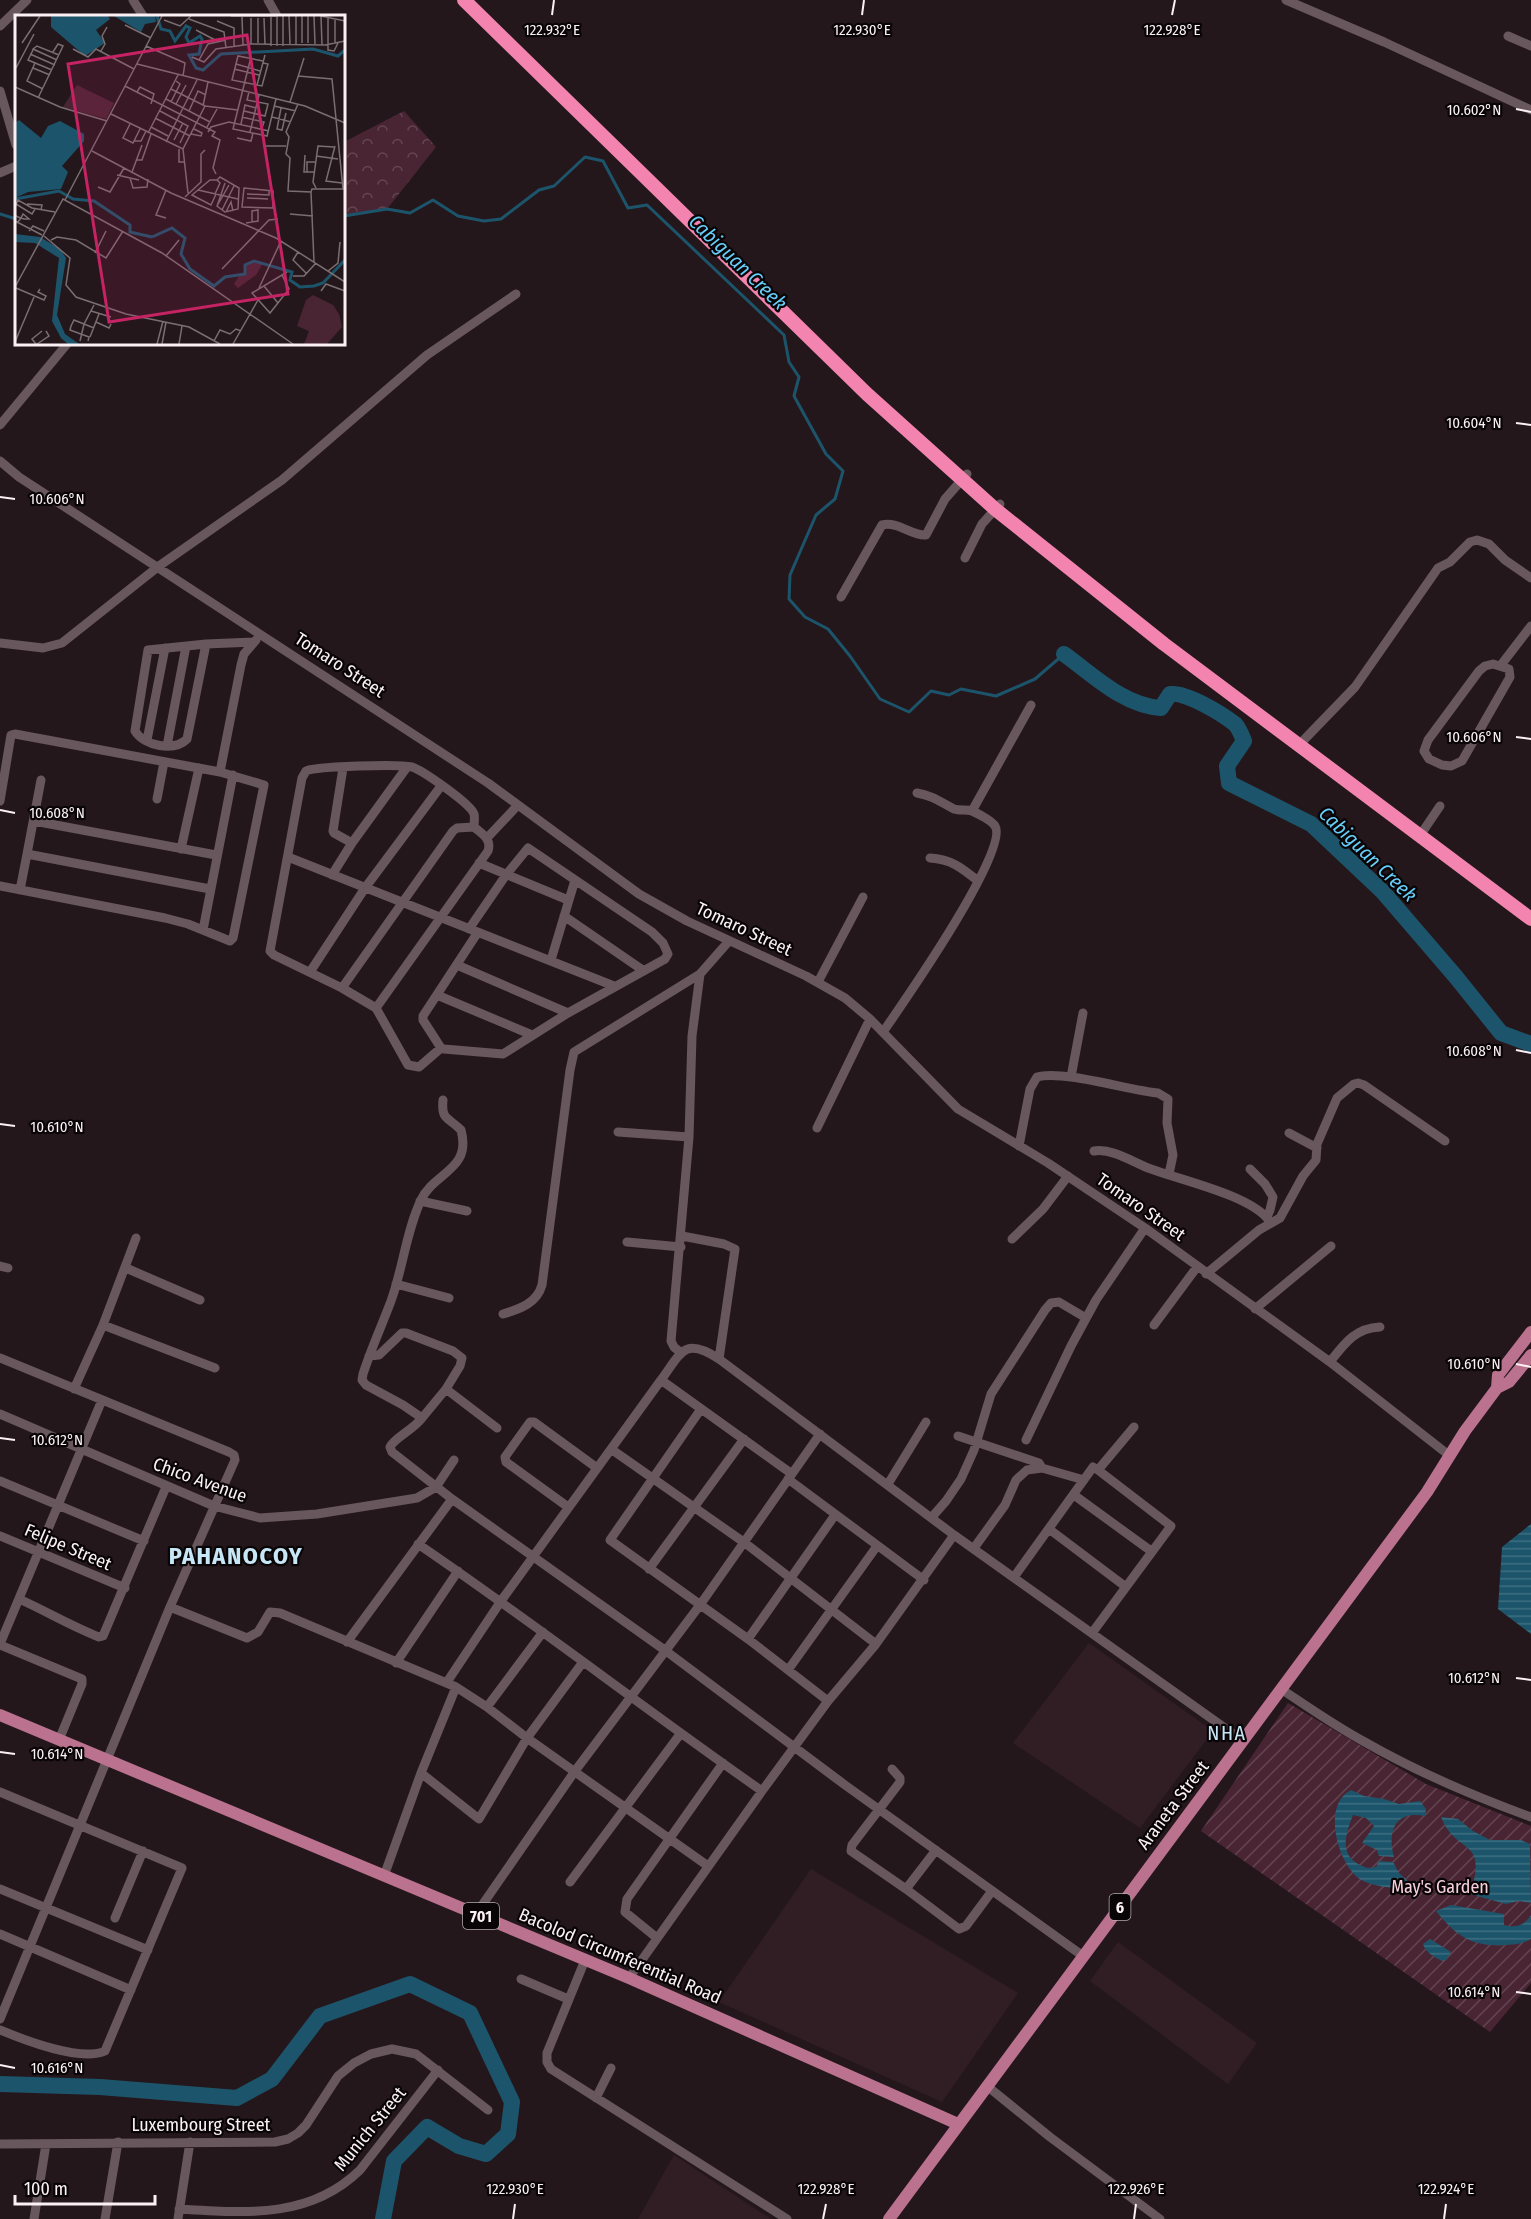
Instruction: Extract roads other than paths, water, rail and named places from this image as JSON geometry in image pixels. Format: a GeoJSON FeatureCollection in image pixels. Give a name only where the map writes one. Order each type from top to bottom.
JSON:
{"type":"FeatureCollection","features":[{"type":"Feature","properties":{"kind":"highway"},"geometry":{"type":"LineString","coordinates":[[464,0],[734,259]]}},
{"type":"Feature","properties":{"kind":"highway"},"geometry":{"type":"LineString","coordinates":[[474,0],[867,394],[997,506],[1164,644],[1421,834],[1531,919]]}},
{"type":"Feature","properties":{"kind":"highway"},"geometry":{"type":"LineString","coordinates":[[1421,834],[1531,910]]}},
{"type":"Feature","properties":{"kind":"main road","name":"Araneta Street"},"geometry":{"type":"LineString","coordinates":[[1497,1388],[1498,1375],[1531,1332]]}},
{"type":"Feature","properties":{"kind":"main road","name":"Araneta Street"},"geometry":{"type":"LineString","coordinates":[[958,2124],[1427,1492],[1497,1388],[1509,1382],[1531,1355]]}},
{"type":"Feature","properties":{"kind":"main road","name":"Bacolod Circumferential Road"},"geometry":{"type":"LineString","coordinates":[[0,1715],[629,1978],[958,2124]]}},
{"type":"Feature","properties":{"kind":"main road","name":"6"},"geometry":{"type":"LineString","coordinates":[[889,2219],[958,2124]]}},
{"type":"Feature","properties":{"kind":"street"},"geometry":{"type":"LineString","coordinates":[[0,26],[27,0]]}},
{"type":"Feature","properties":{"kind":"street"},"geometry":{"type":"LineString","coordinates":[[133,0],[142,15]]}},
{"type":"Feature","properties":{"kind":"street"},"geometry":{"type":"LineString","coordinates":[[268,0],[276,15]]}},
{"type":"Feature","properties":{"kind":"street"},"geometry":{"type":"LineString","coordinates":[[1286,0],[1531,110]]}},
{"type":"Feature","properties":{"kind":"street"},"geometry":{"type":"LineString","coordinates":[[1508,36],[1531,46]]}},
{"type":"Feature","properties":{"kind":"street"},"geometry":{"type":"LineString","coordinates":[[0,91],[15,142]]}},
{"type":"Feature","properties":{"kind":"street"},"geometry":{"type":"LineString","coordinates":[[0,173],[15,166]]}},
{"type":"Feature","properties":{"kind":"street"},"geometry":{"type":"LineString","coordinates":[[0,643],[42,648],[62,643],[159,566],[282,480],[427,355],[516,294]]}},
{"type":"Feature","properties":{"kind":"street"},"geometry":{"type":"LineString","coordinates":[[0,425],[66,345]]}},
{"type":"Feature","properties":{"kind":"street","name":"Tomaro Street"},"geometry":{"type":"LineString","coordinates":[[0,461],[28,483],[444,753],[639,894],[687,921],[818,982],[845,998],[870,1019],[958,1109],[1068,1176],[1144,1228],[1330,1362],[1450,1456]]}},
{"type":"Feature","properties":{"kind":"street"},"geometry":{"type":"LineString","coordinates":[[841,597],[882,525],[893,524],[921,536],[926,535],[945,499],[964,477]]}},
{"type":"Feature","properties":{"kind":"street"},"geometry":{"type":"LineString","coordinates":[[965,558],[982,524],[997,506]]}},
{"type":"Feature","properties":{"kind":"street"},"geometry":{"type":"LineString","coordinates":[[1300,744],[1355,687],[1438,568],[1450,562],[1470,543],[1477,540],[1489,544],[1505,560],[1531,578]]}},
{"type":"Feature","properties":{"kind":"street"},"geometry":{"type":"LineString","coordinates":[[1501,665],[1509,669],[1510,677],[1465,758],[1450,766],[1438,764],[1429,759],[1425,751],[1428,740],[1479,671],[1485,666],[1501,665],[1531,626]]}},
{"type":"Feature","properties":{"kind":"street"},"geometry":{"type":"LineString","coordinates":[[220,772],[244,654],[262,634]]}},
{"type":"Feature","properties":{"kind":"street"},"geometry":{"type":"LineString","coordinates":[[206,644],[187,739],[177,747],[140,737],[135,731],[148,650],[206,644],[254,642]]}},
{"type":"Feature","properties":{"kind":"street"},"geometry":{"type":"LineString","coordinates":[[167,746],[186,646]]}},
{"type":"Feature","properties":{"kind":"street"},"geometry":{"type":"LineString","coordinates":[[147,740],[165,648]]}},
{"type":"Feature","properties":{"kind":"street"},"geometry":{"type":"LineString","coordinates":[[972,811],[1030,705]]}},
{"type":"Feature","properties":{"kind":"street"},"geometry":{"type":"LineString","coordinates":[[0,801],[11,735],[15,734],[220,772],[261,782],[264,785],[233,938],[230,941],[165,918],[0,886]]}},
{"type":"Feature","properties":{"kind":"street"},"geometry":{"type":"LineString","coordinates":[[157,799],[164,762]]}},
{"type":"Feature","properties":{"kind":"street"},"geometry":{"type":"LineString","coordinates":[[332,875],[351,843],[407,767]]}},
{"type":"Feature","properties":{"kind":"street"},"geometry":{"type":"LineString","coordinates":[[441,1048],[423,1020],[425,1012],[457,965],[474,930],[506,875],[528,848],[634,919],[663,943],[668,954],[665,959],[568,1013],[503,1054],[441,1048],[419,1067],[408,1065],[376,1008],[270,951],[304,774],[309,769],[407,767],[420,771],[471,808],[475,815],[474,827]]}},
{"type":"Feature","properties":{"kind":"street"},"geometry":{"type":"LineString","coordinates":[[181,849],[199,768]]}},
{"type":"Feature","properties":{"kind":"street"},"geometry":{"type":"LineString","coordinates":[[343,768],[333,831],[351,843]]}},
{"type":"Feature","properties":{"kind":"street"},"geometry":{"type":"LineString","coordinates":[[202,930],[232,775]]}},
{"type":"Feature","properties":{"kind":"street"},"geometry":{"type":"LineString","coordinates":[[20,890],[41,780]]}},
{"type":"Feature","properties":{"kind":"street"},"geometry":{"type":"LineString","coordinates":[[310,972],[365,888],[441,786]]}},
{"type":"Feature","properties":{"kind":"street"},"geometry":{"type":"LineString","coordinates":[[883,1032],[946,938],[988,864],[997,832],[995,825],[972,811],[954,809],[934,796],[917,793]]}},
{"type":"Feature","properties":{"kind":"street"},"geometry":{"type":"LineString","coordinates":[[487,838],[518,805]]}},
{"type":"Feature","properties":{"kind":"street"},"geometry":{"type":"LineString","coordinates":[[1421,834],[1440,806]]}},
{"type":"Feature","properties":{"kind":"street"},"geometry":{"type":"LineString","coordinates":[[34,821],[216,855]]}},
{"type":"Feature","properties":{"kind":"street"},"geometry":{"type":"LineString","coordinates":[[342,988],[453,831],[458,828],[474,827],[487,838],[489,846],[376,1008]]}},
{"type":"Feature","properties":{"kind":"street"},"geometry":{"type":"LineString","coordinates":[[27,854],[210,889]]}},
{"type":"Feature","properties":{"kind":"street"},"geometry":{"type":"LineString","coordinates":[[288,857],[614,987]]}},
{"type":"Feature","properties":{"kind":"street"},"geometry":{"type":"LineString","coordinates":[[930,858],[958,864],[978,881]]}},
{"type":"Feature","properties":{"kind":"street"},"geometry":{"type":"LineString","coordinates":[[479,863],[568,900]]}},
{"type":"Feature","properties":{"kind":"street"},"geometry":{"type":"LineString","coordinates":[[551,960],[575,880]]}},
{"type":"Feature","properties":{"kind":"street"},"geometry":{"type":"LineString","coordinates":[[818,982],[862,897]]}},
{"type":"Feature","properties":{"kind":"street"},"geometry":{"type":"LineString","coordinates":[[564,916],[644,971]]}},
{"type":"Feature","properties":{"kind":"street"},"geometry":{"type":"LineString","coordinates":[[503,1314],[526,1306],[535,1300],[540,1292],[570,1064],[574,1052],[700,974],[729,941]]}},
{"type":"Feature","properties":{"kind":"street"},"geometry":{"type":"LineString","coordinates":[[457,965],[568,1013]]}},
{"type":"Feature","properties":{"kind":"street"},"geometry":{"type":"LineString","coordinates":[[681,1353],[671,1341],[689,1137],[692,1036],[700,974]]}},
{"type":"Feature","properties":{"kind":"street"},"geometry":{"type":"LineString","coordinates":[[437,995],[532,1035]]}},
{"type":"Feature","properties":{"kind":"street"},"geometry":{"type":"LineString","coordinates":[[1071,1077],[1083,1013]]}},
{"type":"Feature","properties":{"kind":"street"},"geometry":{"type":"LineString","coordinates":[[817,1128],[870,1019]]}},
{"type":"Feature","properties":{"kind":"street"},"geometry":{"type":"LineString","coordinates":[[1019,1146],[1033,1083],[1037,1077],[1046,1075],[1071,1077],[1164,1095],[1168,1099],[1167,1123],[1173,1155],[1169,1174]]}},
{"type":"Feature","properties":{"kind":"street"},"geometry":{"type":"LineString","coordinates":[[1206,1274],[1268,1220],[1280,1218],[1303,1176],[1316,1160],[1317,1148],[1328,1117],[1337,1098],[1344,1090],[1358,1083],[1445,1142]]}},
{"type":"Feature","properties":{"kind":"street"},"geometry":{"type":"LineString","coordinates":[[422,1418],[366,1385],[362,1380],[369,1356],[392,1300],[403,1252],[420,1201],[427,1190],[450,1171],[462,1154],[461,1130],[444,1116],[443,1100]]}},
{"type":"Feature","properties":{"kind":"street"},"geometry":{"type":"LineString","coordinates":[[618,1132],[689,1137]]}},
{"type":"Feature","properties":{"kind":"street"},"geometry":{"type":"LineString","coordinates":[[1289,1133],[1317,1148]]}},
{"type":"Feature","properties":{"kind":"street"},"geometry":{"type":"LineString","coordinates":[[1094,1151],[1104,1150],[1234,1198],[1250,1205],[1268,1220]]}},
{"type":"Feature","properties":{"kind":"street"},"geometry":{"type":"LineString","coordinates":[[1250,1169],[1265,1184],[1273,1197],[1268,1220]]}},
{"type":"Feature","properties":{"kind":"street"},"geometry":{"type":"LineString","coordinates":[[1012,1239],[1043,1209],[1068,1176]]}},
{"type":"Feature","properties":{"kind":"street"},"geometry":{"type":"LineString","coordinates":[[420,1201],[467,1211]]}},
{"type":"Feature","properties":{"kind":"street"},"geometry":{"type":"LineString","coordinates":[[1026,1440],[1096,1300],[1144,1228]]}},
{"type":"Feature","properties":{"kind":"street"},"geometry":{"type":"LineString","coordinates":[[682,1236],[724,1244],[735,1249],[719,1359]]}},
{"type":"Feature","properties":{"kind":"street"},"geometry":{"type":"LineString","coordinates":[[74,1389],[103,1325],[136,1238]]}},
{"type":"Feature","properties":{"kind":"street"},"geometry":{"type":"LineString","coordinates":[[627,1242],[681,1247]]}},
{"type":"Feature","properties":{"kind":"street"},"geometry":{"type":"LineString","coordinates":[[1255,1309],[1331,1246]]}},
{"type":"Feature","properties":{"kind":"street"},"geometry":{"type":"LineString","coordinates":[[1154,1325],[1197,1267]]}},
{"type":"Feature","properties":{"kind":"street"},"geometry":{"type":"LineString","coordinates":[[126,1268],[200,1300]]}},
{"type":"Feature","properties":{"kind":"street"},"geometry":{"type":"LineString","coordinates":[[396,1284],[449,1298]]}},
{"type":"Feature","properties":{"kind":"street"},"geometry":{"type":"LineString","coordinates":[[932,1517],[961,1479],[976,1442],[991,1394],[1051,1303],[1055,1301],[1064,1304],[1086,1318]]}},
{"type":"Feature","properties":{"kind":"street"},"geometry":{"type":"LineString","coordinates":[[103,1325],[215,1368]]}},
{"type":"Feature","properties":{"kind":"street"},"geometry":{"type":"LineString","coordinates":[[1330,1362],[1352,1335],[1364,1329],[1380,1327]]}},
{"type":"Feature","properties":{"kind":"street"},"geometry":{"type":"LineString","coordinates":[[369,1356],[379,1355],[406,1333],[453,1351],[462,1358],[460,1366],[446,1389],[410,1431],[393,1442],[391,1449],[452,1499],[666,1651],[1083,1956]]}},
{"type":"Feature","properties":{"kind":"street"},"geometry":{"type":"LineString","coordinates":[[447,1682],[568,1507],[684,1349],[692,1347],[719,1359],[954,1535],[1243,1741]]}},
{"type":"Feature","properties":{"kind":"street"},"geometry":{"type":"LineString","coordinates":[[0,1359],[234,1455],[235,1460],[170,1606],[28,1946],[0,2019]]}},
{"type":"Feature","properties":{"kind":"street"},"geometry":{"type":"LineString","coordinates":[[661,1380],[744,1439],[835,1515],[924,1580]]}},
{"type":"Feature","properties":{"kind":"street"},"geometry":{"type":"LineString","coordinates":[[446,1389],[497,1428]]}},
{"type":"Feature","properties":{"kind":"street"},"geometry":{"type":"LineString","coordinates":[[59,1740],[82,1679],[0,1644],[102,1401]]}},
{"type":"Feature","properties":{"kind":"street"},"geometry":{"type":"LineString","coordinates":[[701,1409],[610,1540],[828,1701]]}},
{"type":"Feature","properties":{"kind":"street","name":"Chico Avenue"},"geometry":{"type":"LineString","coordinates":[[0,1414],[166,1487],[214,1506],[260,1518],[317,1514],[417,1498],[436,1487]]}},
{"type":"Feature","properties":{"kind":"street"},"geometry":{"type":"LineString","coordinates":[[568,1507],[506,1462],[504,1457],[519,1435],[530,1422],[534,1422],[597,1468]]}},
{"type":"Feature","properties":{"kind":"street"},"geometry":{"type":"LineString","coordinates":[[888,1484],[926,1422]]}},
{"type":"Feature","properties":{"kind":"street"},"geometry":{"type":"LineString","coordinates":[[1098,1470],[1134,1427]]}},
{"type":"Feature","properties":{"kind":"street"},"geometry":{"type":"LineString","coordinates":[[476,1914],[575,1771],[700,1605],[820,1434]]}},
{"type":"Feature","properties":{"kind":"street"},"geometry":{"type":"LineString","coordinates":[[958,1436],[1039,1463],[1042,1467]]}},
{"type":"Feature","properties":{"kind":"street"},"geometry":{"type":"LineString","coordinates":[[649,1569],[744,1439]]}},
{"type":"Feature","properties":{"kind":"street"},"geometry":{"type":"LineString","coordinates":[[611,1449],[744,1543],[876,1644]]}},
{"type":"Feature","properties":{"kind":"street"},"geometry":{"type":"LineString","coordinates":[[436,1487],[454,1460]]}},
{"type":"Feature","properties":{"kind":"street"},"geometry":{"type":"LineString","coordinates":[[974,1548],[1005,1505],[1016,1480],[1027,1470],[1042,1467],[1084,1480]]}},
{"type":"Feature","properties":{"kind":"street"},"geometry":{"type":"LineString","coordinates":[[1014,1577],[1093,1467],[1098,1470],[1171,1526],[1092,1633]]}},
{"type":"Feature","properties":{"kind":"street"},"geometry":{"type":"LineString","coordinates":[[0,1481],[144,1541]]}},
{"type":"Feature","properties":{"kind":"street"},"geometry":{"type":"LineString","coordinates":[[19,1599],[99,1637],[105,1633],[166,1487]]}},
{"type":"Feature","properties":{"kind":"street"},"geometry":{"type":"LineString","coordinates":[[1074,1495],[1151,1551]]}},
{"type":"Feature","properties":{"kind":"street"},"geometry":{"type":"LineString","coordinates":[[347,1642],[452,1499]]}},
{"type":"Feature","properties":{"kind":"street"},"geometry":{"type":"LineString","coordinates":[[748,1640],[835,1515]]}},
{"type":"Feature","properties":{"kind":"street"},"geometry":{"type":"LineString","coordinates":[[1049,1529],[1125,1587]]}},
{"type":"Feature","properties":{"kind":"street"},"geometry":{"type":"LineString","coordinates":[[629,1978],[828,1701],[876,1644],[954,1535]]}},
{"type":"Feature","properties":{"kind":"street","name":"Felipe Street"},"geometry":{"type":"LineString","coordinates":[[0,1536],[124,1588]]}},
{"type":"Feature","properties":{"kind":"street"},"geometry":{"type":"LineString","coordinates":[[418,1544],[501,1601],[762,1791]]}},
{"type":"Feature","properties":{"kind":"street"},"geometry":{"type":"LineString","coordinates":[[789,1670],[876,1546]]}},
{"type":"Feature","properties":{"kind":"street"},"geometry":{"type":"LineString","coordinates":[[396,1663],[458,1571]]}},
{"type":"Feature","properties":{"kind":"street"},"geometry":{"type":"LineString","coordinates":[[170,1606],[247,1638],[256,1635],[266,1615],[274,1611],[447,1682],[487,1707],[527,1738],[708,1866]]}},
{"type":"Feature","properties":{"kind":"street"},"geometry":{"type":"LineString","coordinates":[[487,1707],[543,1632]]}},
{"type":"Feature","properties":{"kind":"street"},"geometry":{"type":"LineString","coordinates":[[421,1773],[479,1819],[527,1738],[583,1662]]}},
{"type":"Feature","properties":{"kind":"street"},"geometry":{"type":"LineString","coordinates":[[384,1876],[421,1773],[456,1687]]}},
{"type":"Feature","properties":{"kind":"street"},"geometry":{"type":"LineString","coordinates":[[1281,1689],[1362,1741],[1480,1798],[1531,1817]]}},
{"type":"Feature","properties":{"kind":"street"},"geometry":{"type":"LineString","coordinates":[[570,1882],[681,1733]]}},
{"type":"Feature","properties":{"kind":"street"},"geometry":{"type":"LineString","coordinates":[[657,1938],[625,1912],[627,1899],[723,1763]]}},
{"type":"Feature","properties":{"kind":"street"},"geometry":{"type":"LineString","coordinates":[[891,1769],[900,1778],[900,1782],[850,1849],[962,1929],[992,1890]]}},
{"type":"Feature","properties":{"kind":"street"},"geometry":{"type":"LineString","coordinates":[[0,1792],[182,1868],[105,2051],[99,2054],[63,2050],[38,2045],[0,2030]]}},
{"type":"Feature","properties":{"kind":"street"},"geometry":{"type":"LineString","coordinates":[[906,1889],[936,1850]]}},
{"type":"Feature","properties":{"kind":"street"},"geometry":{"type":"LineString","coordinates":[[115,1918],[143,1851]]}},
{"type":"Feature","properties":{"kind":"street"},"geometry":{"type":"LineString","coordinates":[[0,1889],[147,1950]]}},
{"type":"Feature","properties":{"kind":"street"},"geometry":{"type":"LineString","coordinates":[[0,1934],[131,1990]]}},
{"type":"Feature","properties":{"kind":"street"},"geometry":{"type":"LineString","coordinates":[[585,1960],[547,2053],[547,2062],[551,2069],[787,2219]]}},
{"type":"Feature","properties":{"kind":"street"},"geometry":{"type":"LineString","coordinates":[[520,1979],[568,1999]]}},
{"type":"Feature","properties":{"kind":"street","name":"Luxembourg Street"},"geometry":{"type":"LineString","coordinates":[[0,2144],[275,2142],[288,2139],[298,2133],[316,2113],[338,2076],[354,2063],[371,2054],[392,2049],[406,2050],[416,2054],[488,2110]]}},
{"type":"Feature","properties":{"kind":"street"},"geometry":{"type":"LineString","coordinates":[[596,2098],[611,2068]]}},
{"type":"Feature","properties":{"kind":"street","name":"Munich Street"},"geometry":{"type":"LineString","coordinates":[[179,2214],[256,2216],[314,2204],[332,2195],[347,2184],[438,2070]]}},
{"type":"Feature","properties":{"kind":"street"},"geometry":{"type":"LineString","coordinates":[[987,2086],[1050,2138],[1160,2219]]}},
{"type":"Feature","properties":{"kind":"street"},"geometry":{"type":"LineString","coordinates":[[105,2219],[118,2142]]}},
{"type":"Feature","properties":{"kind":"street"},"geometry":{"type":"LineString","coordinates":[[179,2214],[190,2142]]}},
{"type":"Feature","properties":{"kind":"street"},"geometry":{"type":"LineString","coordinates":[[34,2219],[46,2144]]}},
{"type":"Feature","properties":{"kind":"water"},"geometry":{"type":"Polygon","coordinates":[[[1531,1524],[1531,1634],[1498,1609],[1502,1547],[1531,1524]]]}},
{"type":"Feature","properties":{"kind":"water"},"geometry":{"type":"Polygon","coordinates":[[[1351,1790],[1364,1796],[1399,1804],[1420,1801],[1426,1809],[1425,1816],[1407,1816],[1400,1819],[1396,1825],[1392,1839],[1394,1857],[1379,1856],[1377,1850],[1362,1843],[1374,1826],[1366,1818],[1353,1815],[1347,1832],[1346,1847],[1352,1859],[1368,1868],[1376,1867],[1379,1861],[1393,1862],[1399,1873],[1408,1881],[1407,1890],[1374,1885],[1357,1877],[1350,1869],[1339,1846],[1335,1819],[1342,1797],[1351,1790]]]}},
{"type":"Feature","properties":{"kind":"water"},"geometry":{"type":"Polygon","coordinates":[[[1441,1817],[1458,1819],[1473,1831],[1490,1840],[1521,1840],[1530,1844],[1531,1903],[1519,1901],[1506,1904],[1470,1894],[1476,1863],[1473,1854],[1447,1829],[1441,1817]]]}},
{"type":"Feature","properties":{"kind":"water"},"geometry":{"type":"Polygon","coordinates":[[[1451,1905],[1504,1914],[1504,1925],[1508,1926],[1523,1924],[1531,1915],[1531,1939],[1507,1945],[1474,1942],[1458,1933],[1436,1911],[1451,1905]]]}},
{"type":"Feature","properties":{"kind":"water"},"geometry":{"type":"Polygon","coordinates":[[[1430,1939],[1451,1952],[1447,1959],[1440,1960],[1426,1950],[1423,1944],[1430,1939]]]}},
{"type":"Feature","properties":{"kind":"waterway","name":"Cabiguan Creek"},"geometry":{"type":"LineString","coordinates":[[345,216],[387,209],[410,213],[433,200],[458,216],[484,221],[501,219],[539,190],[554,186],[585,157],[603,161],[628,208],[647,205],[784,335],[789,362],[799,377],[794,396],[826,454],[843,471],[835,499],[816,515],[790,575],[789,599],[805,617],[828,629],[880,699],[909,712],[931,691],[949,695],[961,689],[996,696],[1035,679],[1064,654]]}},
{"type":"Feature","properties":{"kind":"waterway","name":"Cabiguan Creek"},"geometry":{"type":"LineString","coordinates":[[0,214],[15,219]]}},
{"type":"Feature","properties":{"kind":"waterway","name":"Cabiguan Creek"},"geometry":{"type":"LineString","coordinates":[[1064,654],[1110,688],[1134,702],[1161,708],[1170,694],[1177,694],[1204,704],[1235,724],[1244,741],[1227,766],[1229,783],[1311,824],[1383,892],[1501,1033],[1531,1044]]}},
{"type":"Feature","properties":{"kind":"waterway"},"geometry":{"type":"LineString","coordinates":[[0,2084],[100,2087],[237,2098],[272,2079],[320,2016],[410,1984],[470,2013],[512,2102],[508,2134],[486,2154],[459,2146],[427,2127],[394,2161],[383,2219]]}},
{"type":"Feature","properties":{"kind":"district","name":"PAHANOCOY"},"geometry":{"type":"Point","coordinates":[236,1556]}},
{"type":"Feature","properties":{"kind":"district","name":"NHA"},"geometry":{"type":"Point","coordinates":[1227,1733]}},
{"type":"Feature","properties":{"kind":"park label","name":"May's Garden"},"geometry":{"type":"Point","coordinates":[1440,1887]}}]}
